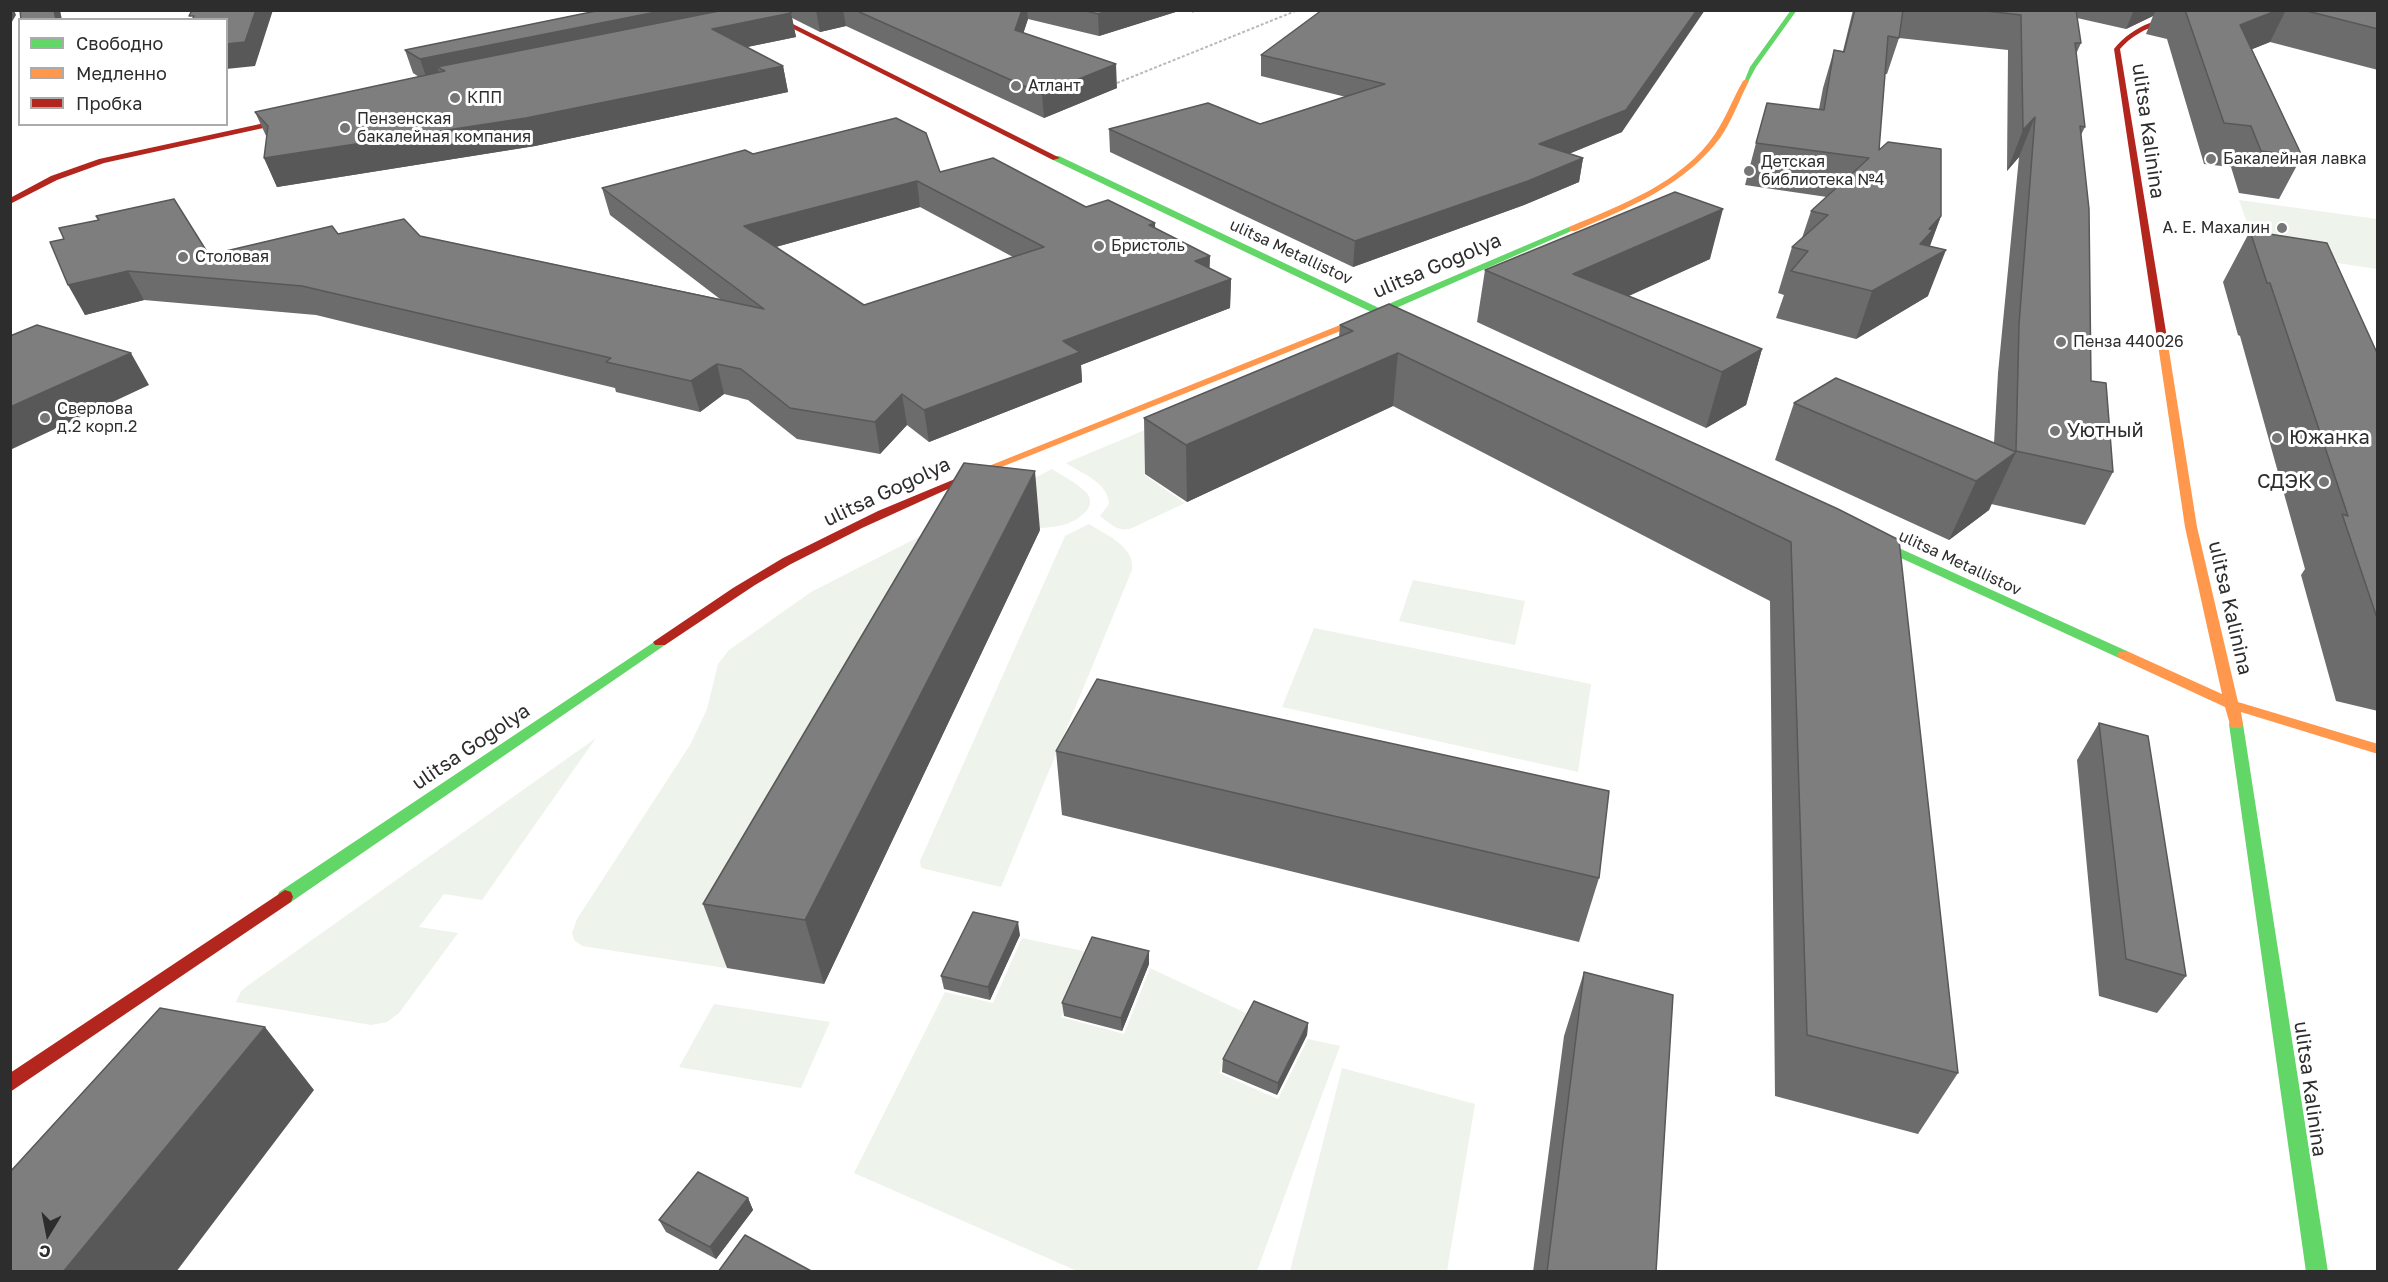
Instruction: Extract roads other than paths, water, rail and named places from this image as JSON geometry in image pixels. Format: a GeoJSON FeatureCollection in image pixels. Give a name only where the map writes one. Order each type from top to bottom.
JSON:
{"type":"FeatureCollection","features":[{"type":"Feature","properties":{"kind":"main road","name":"ulitsa Metallistov"},"geometry":{"type":"LineString","coordinates":[[759,10],[1168,213],[1400,321]]}},
{"type":"Feature","properties":{"kind":"main road","name":"ulitsa Gogolya"},"geometry":{"type":"LineString","coordinates":[[10,1084],[648,650],[763,575],[902,504],[1045,444],[1380,312],[1640,200],[1686,169],[1717,136],[1753,67],[1794,10]]}},
{"type":"Feature","properties":{"kind":"main road","name":"ulitsa Kalinina"},"geometry":{"type":"LineString","coordinates":[[2201,10],[2132,31],[2122,38],[2117,49],[2191,527],[2233,705],[2317,1272]]}},
{"type":"Feature","properties":{"kind":"main road"},"geometry":{"type":"LineString","coordinates":[[748,23],[774,18]]}},
{"type":"Feature","properties":{"kind":"main road"},"geometry":{"type":"LineString","coordinates":[[10,202],[54,178],[102,161],[325,112]]}},
{"type":"Feature","properties":{"kind":"main road","name":"ulitsa Metallistov"},"geometry":{"type":"LineString","coordinates":[[1847,529],[2233,705],[2378,749]]}},
{"type":"Feature","properties":{"kind":"railway"},"geometry":{"type":"LineString","coordinates":[[1192,12],[1196,10]]}},
{"type":"Feature","properties":{"kind":"railway"},"geometry":{"type":"LineString","coordinates":[[1117,83],[1298,10]]}},
{"type":"Feature","properties":{"kind":"place","name":"Атлант"},"geometry":{"type":"Point","coordinates":[1016,86]}},
{"type":"Feature","properties":{"kind":"place","name":"КПП"},"geometry":{"type":"Point","coordinates":[455,98]}},
{"type":"Feature","properties":{"kind":"place","name":"Пензенская бакалейная компания"},"geometry":{"type":"Point","coordinates":[345,128]}},
{"type":"Feature","properties":{"kind":"place","name":"Бакалейная лавка"},"geometry":{"type":"Point","coordinates":[2211,159]}},
{"type":"Feature","properties":{"kind":"place","name":"Детская библиотека №4"},"geometry":{"type":"Point","coordinates":[1749,171]}},
{"type":"Feature","properties":{"kind":"place","name":"А. Е. Махалин"},"geometry":{"type":"Point","coordinates":[2282,228]}},
{"type":"Feature","properties":{"kind":"place","name":"Бристоль"},"geometry":{"type":"Point","coordinates":[1099,246]}},
{"type":"Feature","properties":{"kind":"place","name":"Столовая"},"geometry":{"type":"Point","coordinates":[183,257]}},
{"type":"Feature","properties":{"kind":"place","name":"Пенза 440026"},"geometry":{"type":"Point","coordinates":[2061,342]}},
{"type":"Feature","properties":{"kind":"place","name":"Сверлова д.2 корп.2"},"geometry":{"type":"Point","coordinates":[45,418]}},
{"type":"Feature","properties":{"kind":"place","name":"Уютный"},"geometry":{"type":"Point","coordinates":[2055,431]}},
{"type":"Feature","properties":{"kind":"place","name":"Южанка"},"geometry":{"type":"Point","coordinates":[2277,438]}},
{"type":"Feature","properties":{"kind":"place","name":"СДЭК"},"geometry":{"type":"Point","coordinates":[2324,482]}}]}
